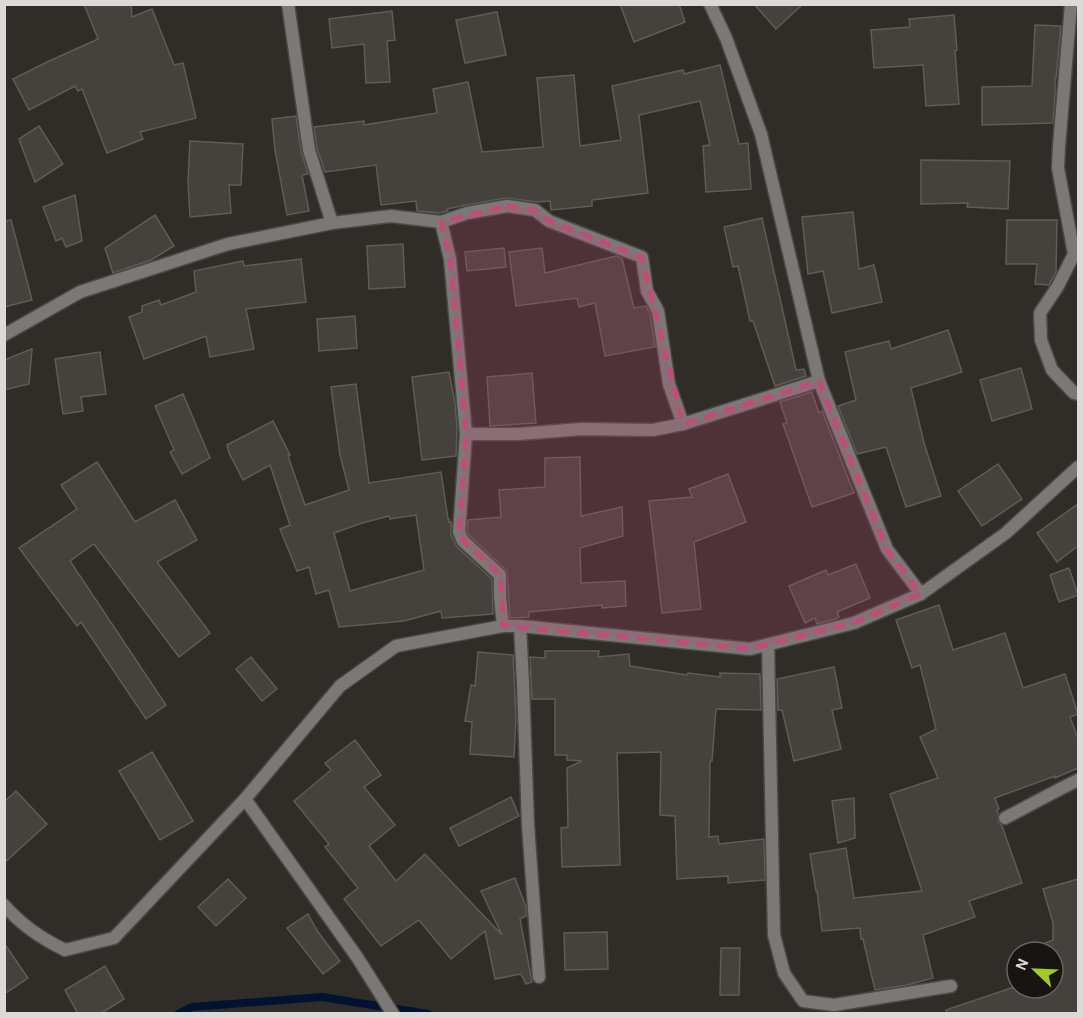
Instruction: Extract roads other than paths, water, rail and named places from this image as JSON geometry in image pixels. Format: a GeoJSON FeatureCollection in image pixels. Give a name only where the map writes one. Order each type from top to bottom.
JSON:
{"type":"FeatureCollection","features":[{"type":"Feature","properties":{"kind":"street"},"geometry":{"type":"LineString","coordinates":[[288,4],[309,150],[332,223]]}},
{"type":"Feature","properties":{"kind":"street"},"geometry":{"type":"LineString","coordinates":[[710,4],[726,38],[761,134],[819,381],[887,549],[921,594]]}},
{"type":"Feature","properties":{"kind":"street"},"geometry":{"type":"LineString","coordinates":[[1071,4],[1058,168],[1074,254],[1058,286],[1040,314],[1041,340],[1052,370],[1074,393],[1078,394]]}},
{"type":"Feature","properties":{"kind":"street"},"geometry":{"type":"LineString","coordinates":[[4,335],[80,292],[228,244],[332,223],[391,216],[441,222],[467,213],[507,206],[536,210],[549,221],[642,257],[647,291],[658,311],[669,384],[683,424]]}},
{"type":"Feature","properties":{"kind":"street"},"geometry":{"type":"LineString","coordinates":[[441,222],[450,259],[466,434],[459,532],[463,542],[500,575],[503,626]]}},
{"type":"Feature","properties":{"kind":"street"},"geometry":{"type":"LineString","coordinates":[[466,434],[519,434],[581,429],[653,430],[683,424],[819,381]]}},
{"type":"Feature","properties":{"kind":"street"},"geometry":{"type":"LineString","coordinates":[[4,904],[12,914],[42,939],[65,950],[114,938],[244,799],[340,686],[396,646],[503,626],[520,626],[750,649],[854,623],[921,594],[1006,533],[1078,467]]}},
{"type":"Feature","properties":{"kind":"street"},"geometry":{"type":"LineString","coordinates":[[520,626],[528,825],[539,978]]}},
{"type":"Feature","properties":{"kind":"street"},"geometry":{"type":"LineString","coordinates":[[768,645],[774,935],[784,973],[803,1001],[834,1005],[951,986]]}},
{"type":"Feature","properties":{"kind":"street"},"geometry":{"type":"LineString","coordinates":[[1005,818],[1078,780]]}},
{"type":"Feature","properties":{"kind":"street"},"geometry":{"type":"LineString","coordinates":[[1062,788],[1078,789]]}},
{"type":"Feature","properties":{"kind":"street"},"geometry":{"type":"LineString","coordinates":[[244,799],[357,957],[393,1014]]}},
{"type":"Feature","properties":{"kind":"waterway"},"geometry":{"type":"LineString","coordinates":[[178,1014],[192,1007],[322,997],[428,1014]]}}]}
